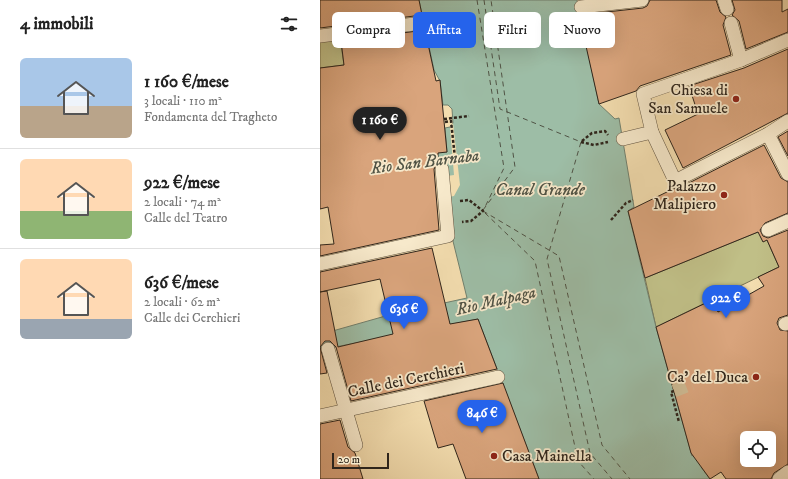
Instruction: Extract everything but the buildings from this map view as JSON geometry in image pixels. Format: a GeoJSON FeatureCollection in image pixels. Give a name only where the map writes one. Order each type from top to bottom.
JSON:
{"type":"FeatureCollection","features":[{"type":"Feature","properties":{"kind":"street"},"geometry":{"type":"LineString","coordinates":[[582,7],[642,0]]}},
{"type":"Feature","properties":{"kind":"street"},"geometry":{"type":"LineString","coordinates":[[731,23],[741,60]]}},
{"type":"Feature","properties":{"kind":"street"},"geometry":{"type":"LineString","coordinates":[[320,36],[413,24]]}},
{"type":"Feature","properties":{"kind":"street"},"geometry":{"type":"LineString","coordinates":[[788,40],[741,60],[686,77],[643,94],[652,132],[675,181],[687,177],[768,134],[788,120]]}},
{"type":"Feature","properties":{"kind":"street"},"geometry":{"type":"LineString","coordinates":[[618,140],[652,132]]}},
{"type":"Feature","properties":{"kind":"street"},"geometry":{"type":"LineString","coordinates":[[768,134],[788,174]]}},
{"type":"Feature","properties":{"kind":"street"},"geometry":{"type":"LineString","coordinates":[[320,264],[447,230],[442,169]]}},
{"type":"Feature","properties":{"kind":"street"},"geometry":{"type":"LineString","coordinates":[[768,230],[788,221]]}},
{"type":"Feature","properties":{"kind":"street"},"geometry":{"type":"LineString","coordinates":[[328,349],[356,445]]}},
{"type":"Feature","properties":{"kind":"street","name":"Calle dei Cerchieri"},"geometry":{"type":"LineString","coordinates":[[320,416],[498,377]]}},
{"type":"Feature","properties":{"kind":"street"},"geometry":{"type":"LineString","coordinates":[[779,479],[788,472]]}},
{"type":"Feature","properties":{"kind":"path"},"geometry":{"type":"LineString","coordinates":[[454,158],[451,121],[444,120],[469,116]]}},
{"type":"Feature","properties":{"kind":"path"},"geometry":{"type":"LineString","coordinates":[[605,131],[618,140],[594,144],[581,142],[592,133],[605,131]]}},
{"type":"Feature","properties":{"kind":"path"},"geometry":{"type":"LineString","coordinates":[[445,202],[469,200],[483,211],[471,221],[447,230]]}},
{"type":"Feature","properties":{"kind":"path"},"geometry":{"type":"LineString","coordinates":[[611,220],[626,203],[633,200]]}},
{"type":"Feature","properties":{"kind":"path"},"geometry":{"type":"LineString","coordinates":[[674,391],[671,392],[679,422]]}},
{"type":"Feature","properties":{"kind":"shaded area"},"geometry":{"type":"Polygon","coordinates":[[[332,38],[332,48],[342,48],[344,65],[320,68],[320,40],[332,38]]]}},
{"type":"Feature","properties":{"kind":"shaded area"},"geometry":{"type":"Polygon","coordinates":[[[758,232],[767,240],[779,267],[656,327],[645,278],[758,232]]]}},
{"type":"Feature","properties":{"kind":"water","name":"Canal Grande"},"geometry":{"type":"Polygon","coordinates":[[[419,0],[577,0],[580,12],[549,12],[549,48],[587,48],[599,104],[615,119],[619,118],[634,207],[628,211],[656,327],[692,456],[788,387],[701,467],[710,479],[539,479],[478,319],[320,350],[320,329],[329,332],[389,315],[467,298],[451,233],[447,168],[401,171],[433,153],[447,152],[445,128],[450,127],[453,123],[452,109],[448,105],[443,105],[440,81],[434,70],[429,48],[476,48],[476,12],[422,12],[419,0]]]}},
{"type":"Feature","properties":{"kind":"pier"},"geometry":{"type":"Polygon","coordinates":[[[453,123],[460,185],[454,196],[449,197],[447,176],[454,175],[450,127],[453,123]]]}},
{"type":"Feature","properties":{"kind":"ferry route"},"geometry":{"type":"LineString","coordinates":[[477,0],[504,168],[485,207]]}},
{"type":"Feature","properties":{"kind":"ferry route"},"geometry":{"type":"LineString","coordinates":[[484,0],[500,109],[581,142],[547,259],[590,453],[612,479]]}},
{"type":"Feature","properties":{"kind":"ferry route"},"geometry":{"type":"LineString","coordinates":[[483,210],[515,167],[491,0]]}},
{"type":"Feature","properties":{"kind":"ferry route"},"geometry":{"type":"LineString","coordinates":[[483,211],[559,256],[602,445],[630,479]]}},
{"type":"Feature","properties":{"kind":"ferry route"},"geometry":{"type":"LineString","coordinates":[[485,213],[535,261],[578,461],[594,479]]}},
{"type":"Feature","properties":{"kind":"tunnel"},"geometry":{"type":"LineString","coordinates":[[674,391],[692,384]]}},
{"type":"Feature","properties":{"kind":"place","name":"Chiesa di San Samuele"},"geometry":{"type":"Point","coordinates":[736,99]}},
{"type":"Feature","properties":{"kind":"place","name":"Palazzo Malipiero"},"geometry":{"type":"Point","coordinates":[724,195]}},
{"type":"Feature","properties":{"kind":"place","name":"Ca' del Duca"},"geometry":{"type":"Point","coordinates":[756,377]}},
{"type":"Feature","properties":{"kind":"place","name":"Casa Mainella"},"geometry":{"type":"Point","coordinates":[494,456]}},
{"type":"Feature","properties":{"kind":"water label","name":"Rio San Barnaba"},"geometry":{"type":"Point","coordinates":[425,162]}},
{"type":"Feature","properties":{"kind":"water label","name":"Rio Malpaga"},"geometry":{"type":"Point","coordinates":[496,301]}}]}
